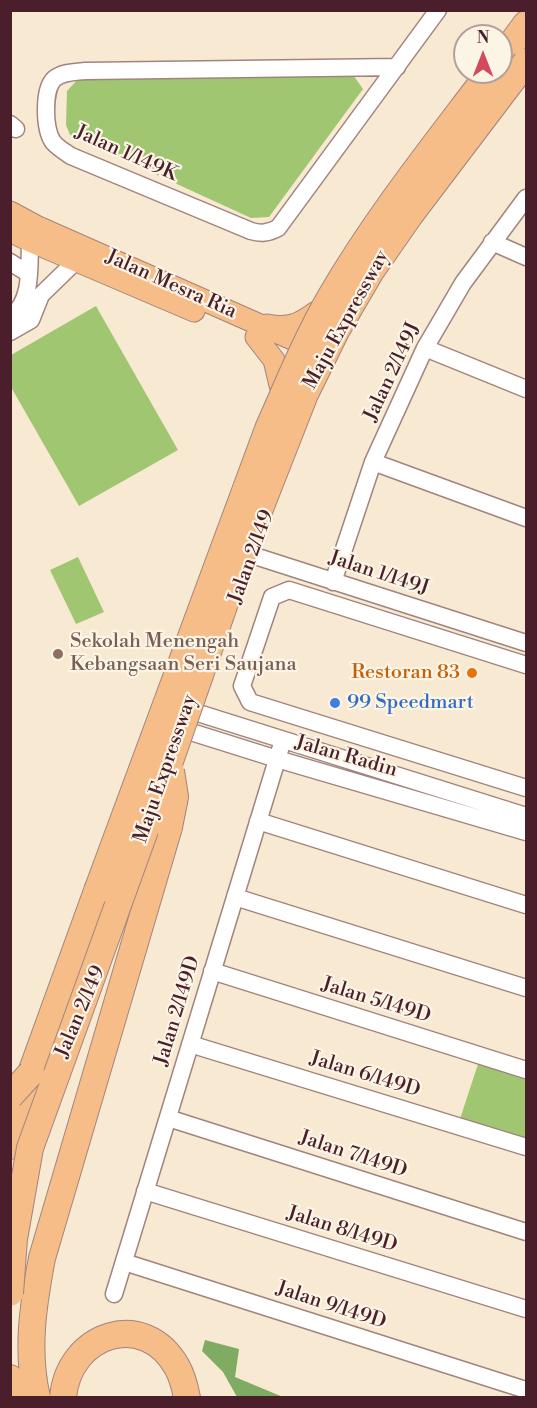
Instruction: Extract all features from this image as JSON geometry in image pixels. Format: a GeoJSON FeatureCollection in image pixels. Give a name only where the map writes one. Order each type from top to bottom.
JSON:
{"type":"FeatureCollection","features":[{"type":"Feature","properties":{"kind":"highway"},"geometry":{"type":"LineString","coordinates":[[513,42],[526,24]]}},
{"type":"Feature","properties":{"kind":"highway","name":"Maju Expressway"},"geometry":{"type":"LineString","coordinates":[[10,1293],[14,1239],[30,1148],[169,764],[237,568],[305,393],[336,331],[371,271],[410,215],[526,62]]}},
{"type":"Feature","properties":{"kind":"highway","name":"Maju Expressway"},"geometry":{"type":"LineString","coordinates":[[10,1146],[20,1081],[264,440],[297,363],[331,297],[371,233],[481,84]]}},
{"type":"Feature","properties":{"kind":"highway"},"geometry":{"type":"LineString","coordinates":[[37,1398],[31,1362],[31,1328],[42,1258],[169,827],[175,797],[169,764]]}},
{"type":"Feature","properties":{"kind":"highway"},"geometry":{"type":"LineString","coordinates":[[63,1398],[66,1376],[81,1353],[103,1338],[127,1334],[150,1340],[170,1357],[177,1368],[187,1398]]}},
{"type":"Feature","properties":{"kind":"highway"},"geometry":{"type":"LineString","coordinates":[[10,1378],[13,1398]]}},
{"type":"Feature","properties":{"kind":"main road"},"geometry":{"type":"LineString","coordinates":[[513,33],[526,16]]}},
{"type":"Feature","properties":{"kind":"main road","name":"Jalan 2/149"},"geometry":{"type":"LineString","coordinates":[[10,1217],[19,1182],[54,1076],[107,949],[301,425],[349,321],[372,283],[453,168],[526,74]]}},
{"type":"Feature","properties":{"kind":"main road","name":"Jalan 2/149"},"geometry":{"type":"LineString","coordinates":[[10,1124],[20,1081],[280,385],[316,312],[371,221],[474,84]]}},
{"type":"Feature","properties":{"kind":"main road","name":"Jalan Mesra Ria"},"geometry":{"type":"LineString","coordinates":[[10,212],[80,254],[329,364]]}},
{"type":"Feature","properties":{"kind":"main road","name":"Jalan Mesra Ria"},"geometry":{"type":"LineString","coordinates":[[10,231],[34,243],[80,254]]}},
{"type":"Feature","properties":{"kind":"main road"},"geometry":{"type":"LineString","coordinates":[[280,385],[274,360],[258,331],[293,326],[316,312]]}},
{"type":"Feature","properties":{"kind":"street","name":"Jalan 1/149K"},"geometry":{"type":"LineString","coordinates":[[397,68],[74,72],[54,78],[49,86],[46,118],[52,141],[72,156],[251,231],[269,232],[278,228],[397,68],[438,10]]}},
{"type":"Feature","properties":{"kind":"street","name":"Jalan 2/149J"},"geometry":{"type":"LineString","coordinates":[[333,582],[374,462],[425,348],[463,283],[526,198]]}},
{"type":"Feature","properties":{"kind":"street"},"geometry":{"type":"LineString","coordinates":[[492,242],[526,257]]}},
{"type":"Feature","properties":{"kind":"street"},"geometry":{"type":"LineString","coordinates":[[34,243],[40,258],[38,303]]}},
{"type":"Feature","properties":{"kind":"street"},"geometry":{"type":"LineString","coordinates":[[10,316],[22,307],[34,243]]}},
{"type":"Feature","properties":{"kind":"street"},"geometry":{"type":"LineString","coordinates":[[10,332],[31,320],[46,289],[80,254]]}},
{"type":"Feature","properties":{"kind":"street"},"geometry":{"type":"LineString","coordinates":[[10,262],[29,274]]}},
{"type":"Feature","properties":{"kind":"street"},"geometry":{"type":"LineString","coordinates":[[425,348],[526,389]]}},
{"type":"Feature","properties":{"kind":"street"},"geometry":{"type":"LineString","coordinates":[[374,462],[526,518]]}},
{"type":"Feature","properties":{"kind":"street","name":"Jalan 1/149J"},"geometry":{"type":"LineString","coordinates":[[219,544],[526,643]]}},
{"type":"Feature","properties":{"kind":"street"},"geometry":{"type":"LineString","coordinates":[[526,665],[289,590],[272,597],[242,686],[249,702],[259,706],[526,788]]}},
{"type":"Feature","properties":{"kind":"street","name":"Jalan Radin"},"geometry":{"type":"LineString","coordinates":[[158,710],[192,722],[277,759],[526,832]]}},
{"type":"Feature","properties":{"kind":"street","name":"Jalan Radin"},"geometry":{"type":"LineString","coordinates":[[192,722],[283,740],[526,816]]}},
{"type":"Feature","properties":{"kind":"street","name":"Jalan 2/149D"},"geometry":{"type":"LineString","coordinates":[[114,1294],[283,740]]}},
{"type":"Feature","properties":{"kind":"street"},"geometry":{"type":"LineString","coordinates":[[258,821],[526,905]]}},
{"type":"Feature","properties":{"kind":"street"},"geometry":{"type":"LineString","coordinates":[[235,897],[526,988]]}},
{"type":"Feature","properties":{"kind":"street","name":"Jalan 5/149D"},"geometry":{"type":"LineString","coordinates":[[212,971],[526,1070]]}},
{"type":"Feature","properties":{"kind":"street","name":"Jalan 6/149D"},"geometry":{"type":"LineString","coordinates":[[190,1044],[526,1147]]}},
{"type":"Feature","properties":{"kind":"street","name":"Jalan 7/149D"},"geometry":{"type":"LineString","coordinates":[[168,1118],[526,1232]]}},
{"type":"Feature","properties":{"kind":"street","name":"Jalan 8/149D"},"geometry":{"type":"LineString","coordinates":[[145,1191],[526,1309]]}},
{"type":"Feature","properties":{"kind":"street","name":"Jalan 9/149D"},"geometry":{"type":"LineString","coordinates":[[124,1262],[526,1392]]}},
{"type":"Feature","properties":{"kind":"street"},"geometry":{"type":"LineString","coordinates":[[525,1398],[526,1392]]}},
{"type":"Feature","properties":{"kind":"green space"},"geometry":{"type":"Polygon","coordinates":[[[351,72],[363,89],[269,217],[251,218],[70,135],[66,125],[67,91],[79,78],[351,72]]]}},
{"type":"Feature","properties":{"kind":"green space"},"geometry":{"type":"Polygon","coordinates":[[[96,306],[178,450],[79,506],[11,387],[11,355],[96,306]]]}},
{"type":"Feature","properties":{"kind":"green space"},"geometry":{"type":"Polygon","coordinates":[[[78,557],[104,612],[76,624],[50,570],[78,557]]]}},
{"type":"Feature","properties":{"kind":"green space"},"geometry":{"type":"Polygon","coordinates":[[[479,1061],[526,1076],[526,1140],[460,1119],[479,1061]]]}},
{"type":"Feature","properties":{"kind":"green space"},"geometry":{"type":"Polygon","coordinates":[[[205,1340],[239,1349],[235,1377],[283,1397],[237,1397],[223,1372],[202,1351],[205,1340]]]}},
{"type":"Feature","properties":{"kind":"place","name":"Sekolah Menengah Kebangsaan Seri Saujana"},"geometry":{"type":"Point","coordinates":[58,654]}},
{"type":"Feature","properties":{"kind":"place","name":"Restoran 83"},"geometry":{"type":"Point","coordinates":[472,673]}},
{"type":"Feature","properties":{"kind":"place","name":"99 Speedmart"},"geometry":{"type":"Point","coordinates":[335,703]}}]}
